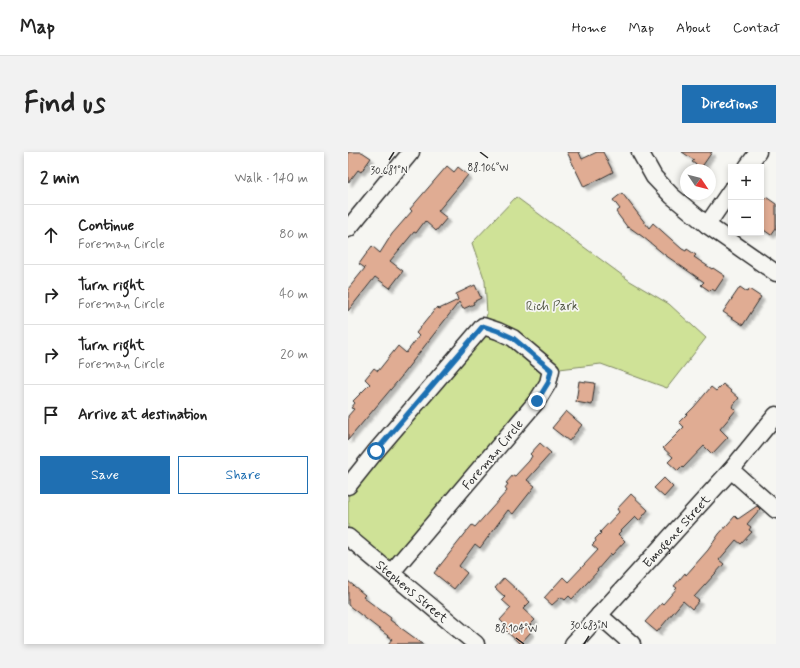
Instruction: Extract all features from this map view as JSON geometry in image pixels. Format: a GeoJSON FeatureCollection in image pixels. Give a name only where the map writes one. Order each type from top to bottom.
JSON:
{"type":"FeatureCollection","features":[{"type":"Feature","properties":{"kind":"street"},"geometry":{"type":"LineString","coordinates":[[348,229],[411,152]]}},
{"type":"Feature","properties":{"kind":"street"},"geometry":{"type":"LineString","coordinates":[[640,152],[654,177],[667,191],[707,225],[776,273]]}},
{"type":"Feature","properties":{"kind":"street"},"geometry":{"type":"LineString","coordinates":[[749,164],[758,152]]}},
{"type":"Feature","properties":{"kind":"street"},"geometry":{"type":"LineString","coordinates":[[707,225],[728,194]]}},
{"type":"Feature","properties":{"kind":"street","name":"Foreman Circle"},"geometry":{"type":"LineString","coordinates":[[348,486],[483,326],[513,338],[551,370],[548,383],[537,401],[391,573]]}},
{"type":"Feature","properties":{"kind":"street","name":"Emogene Street"},"geometry":{"type":"LineString","coordinates":[[573,644],[731,470],[776,415]]}},
{"type":"Feature","properties":{"kind":"street"},"geometry":{"type":"LineString","coordinates":[[731,470],[776,510]]}},
{"type":"Feature","properties":{"kind":"street","name":"Stephens Street"},"geometry":{"type":"LineString","coordinates":[[348,538],[476,644]]}},
{"type":"Feature","properties":{"kind":"street"},"geometry":{"type":"LineString","coordinates":[[599,615],[632,644]]}},
{"type":"Feature","properties":{"kind":"green space","name":"Rich Park"},"geometry":{"type":"Polygon","coordinates":[[[516,197],[630,281],[669,304],[706,338],[667,388],[601,364],[551,370],[391,573],[348,537],[348,486],[483,326],[487,314],[485,281],[472,243],[516,197]]]}},
{"type":"Feature","properties":{"kind":"building"},"geometry":{"type":"Polygon","coordinates":[[[348,152],[362,152],[371,158],[361,172],[358,170],[348,183],[348,152]]]}},
{"type":"Feature","properties":{"kind":"building"},"geometry":{"type":"Polygon","coordinates":[[[567,152],[579,152],[582,159],[597,152],[603,152],[613,172],[584,187],[567,152]]]}},
{"type":"Feature","properties":{"kind":"building"},"geometry":{"type":"Polygon","coordinates":[[[682,152],[712,152],[704,164],[695,164],[692,162],[694,160],[682,152]]]}},
{"type":"Feature","properties":{"kind":"building"},"geometry":{"type":"Polygon","coordinates":[[[447,166],[454,172],[458,167],[468,175],[438,211],[447,218],[436,231],[425,221],[390,261],[403,271],[390,288],[375,277],[348,311],[348,289],[365,268],[359,264],[372,246],[380,253],[392,234],[412,211],[410,209],[447,166]]]}},
{"type":"Feature","properties":{"kind":"building"},"geometry":{"type":"Polygon","coordinates":[[[622,193],[649,228],[653,223],[682,249],[686,251],[687,249],[696,255],[694,257],[725,276],[715,291],[712,289],[710,291],[701,285],[704,282],[665,255],[629,227],[628,228],[616,212],[620,209],[613,200],[622,193]]]}},
{"type":"Feature","properties":{"kind":"building"},"geometry":{"type":"Polygon","coordinates":[[[766,197],[776,204],[776,228],[771,235],[764,230],[764,200],[766,197]]]}},
{"type":"Feature","properties":{"kind":"building"},"geometry":{"type":"Polygon","coordinates":[[[475,285],[481,298],[473,302],[474,304],[463,309],[459,302],[402,376],[348,440],[348,416],[354,409],[351,408],[355,403],[353,401],[370,384],[365,379],[374,368],[378,371],[398,346],[406,353],[419,336],[416,333],[437,307],[439,309],[458,300],[456,294],[475,285]]]}},
{"type":"Feature","properties":{"kind":"building"},"geometry":{"type":"Polygon","coordinates":[[[740,287],[747,292],[749,289],[761,297],[743,325],[723,312],[740,287]]]}},
{"type":"Feature","properties":{"kind":"building"},"geometry":{"type":"Polygon","coordinates":[[[579,381],[595,383],[592,405],[576,402],[579,381]]]}},
{"type":"Feature","properties":{"kind":"building"},"geometry":{"type":"Polygon","coordinates":[[[723,384],[739,398],[732,407],[736,410],[720,429],[728,437],[712,454],[704,446],[683,468],[682,467],[678,471],[668,462],[673,457],[663,448],[684,427],[679,422],[711,387],[716,391],[723,384]]]}},
{"type":"Feature","properties":{"kind":"building"},"geometry":{"type":"Polygon","coordinates":[[[566,411],[582,425],[569,441],[552,428],[566,411]]]}},
{"type":"Feature","properties":{"kind":"building"},"geometry":{"type":"Polygon","coordinates":[[[540,443],[551,453],[527,480],[535,486],[513,514],[508,510],[480,548],[475,544],[459,566],[467,573],[454,589],[434,573],[472,525],[475,527],[507,491],[505,488],[508,484],[506,483],[529,461],[532,456],[530,454],[540,443]]]}},
{"type":"Feature","properties":{"kind":"building"},"geometry":{"type":"Polygon","coordinates":[[[664,478],[673,487],[664,497],[654,488],[664,478]]]}},
{"type":"Feature","properties":{"kind":"building"},"geometry":{"type":"Polygon","coordinates":[[[631,494],[648,510],[639,521],[635,517],[618,534],[625,541],[612,555],[611,554],[597,570],[598,571],[572,599],[569,596],[565,600],[561,597],[552,605],[544,598],[563,577],[568,582],[598,550],[592,545],[596,541],[595,539],[619,512],[617,509],[631,494]]]}},
{"type":"Feature","properties":{"kind":"building"},"geometry":{"type":"Polygon","coordinates":[[[757,506],[760,509],[747,524],[751,527],[749,530],[752,532],[741,544],[736,540],[719,560],[724,564],[694,597],[699,601],[692,609],[683,601],[657,632],[645,622],[677,588],[674,586],[708,550],[719,534],[735,516],[738,519],[757,506]]]}},
{"type":"Feature","properties":{"kind":"building"},"geometry":{"type":"Polygon","coordinates":[[[504,578],[530,602],[523,609],[535,620],[527,628],[531,632],[520,644],[504,629],[507,627],[500,620],[511,608],[502,600],[505,597],[495,588],[504,578]]]}},
{"type":"Feature","properties":{"kind":"building"},"geometry":{"type":"Polygon","coordinates":[[[348,581],[365,595],[363,597],[391,618],[390,620],[423,644],[388,644],[392,639],[348,605],[348,581]]]}},
{"type":"Feature","properties":{"kind":"route"},"geometry":{"type":"LineString","coordinates":[[376,451],[483,326],[513,338],[551,370],[548,383],[537,401]]}}]}
